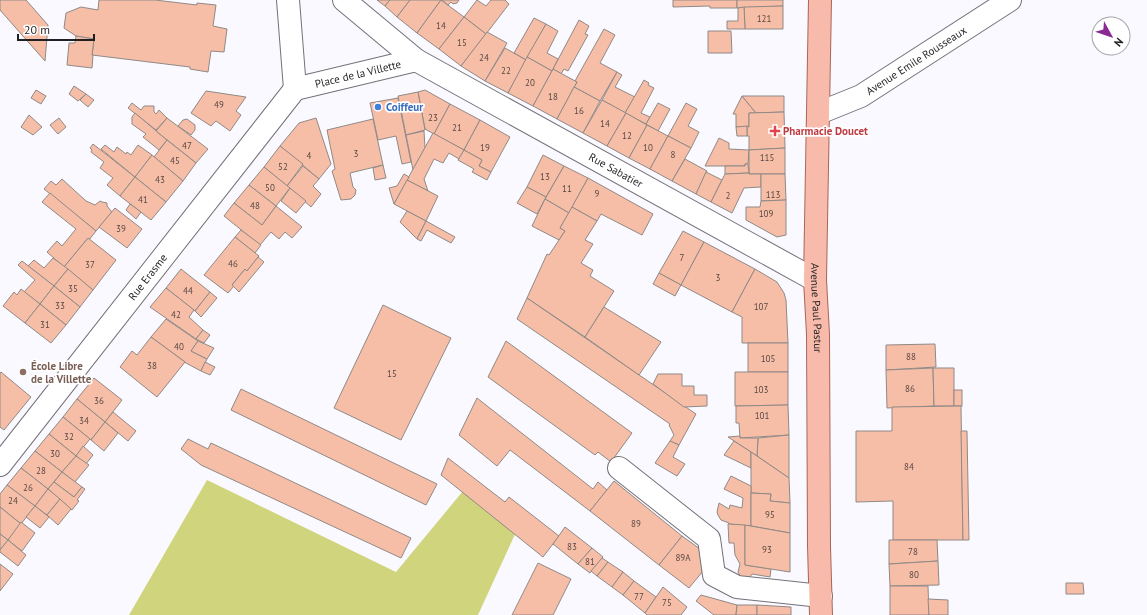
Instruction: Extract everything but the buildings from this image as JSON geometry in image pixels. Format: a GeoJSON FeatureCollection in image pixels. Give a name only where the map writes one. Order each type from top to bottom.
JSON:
{"type":"FeatureCollection","features":[{"type":"Feature","properties":{"kind":"main road","name":"Avenue Paul Pastur"},"geometry":{"type":"LineString","coordinates":[[820,0],[815,280],[818,334],[819,546],[821,606]]}},
{"type":"Feature","properties":{"kind":"street"},"geometry":{"type":"LineString","coordinates":[[288,0],[295,89]]}},
{"type":"Feature","properties":{"kind":"street","name":"Place de la Villette"},"geometry":{"type":"LineString","coordinates":[[344,0],[416,60]]}},
{"type":"Feature","properties":{"kind":"street","name":"Avenue Emile Rousseaux"},"geometry":{"type":"LineString","coordinates":[[818,113],[861,96],[1010,0]]}},
{"type":"Feature","properties":{"kind":"street","name":"Place de la Villette"},"geometry":{"type":"LineString","coordinates":[[295,89],[416,60]]}},
{"type":"Feature","properties":{"kind":"street","name":"Rue Sabatier"},"geometry":{"type":"LineString","coordinates":[[416,60],[815,280]]}},
{"type":"Feature","properties":{"kind":"street","name":"Rue Erasme"},"geometry":{"type":"LineString","coordinates":[[0,465],[295,89]]}},
{"type":"Feature","properties":{"kind":"street"},"geometry":{"type":"LineString","coordinates":[[619,468],[709,539],[714,575],[738,587],[821,606]]}},
{"type":"Feature","properties":{"kind":"green space"},"geometry":{"type":"Polygon","coordinates":[[[207,480],[396,572],[463,491],[517,530],[478,615],[129,615],[207,480]]]}},
{"type":"Feature","properties":{"kind":"place","name":"Coiffeur"},"geometry":{"type":"Point","coordinates":[378,107]}},
{"type":"Feature","properties":{"kind":"place","name":"Pharmacie Doucet"},"geometry":{"type":"Point","coordinates":[775,131]}},
{"type":"Feature","properties":{"kind":"place","name":"École Libre de la Villette"},"geometry":{"type":"Point","coordinates":[23,372]}}]}
